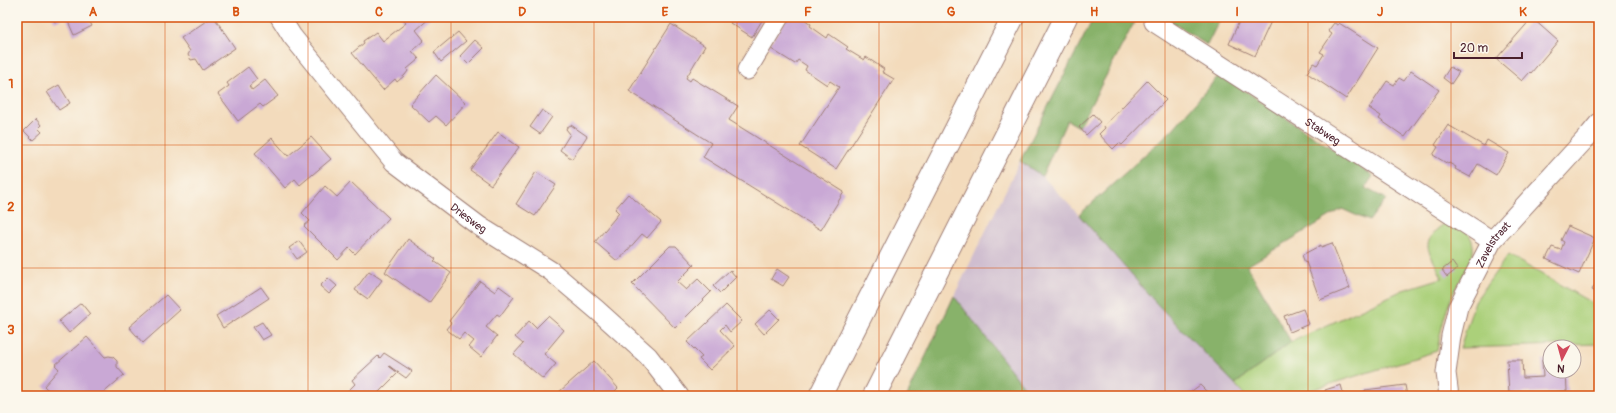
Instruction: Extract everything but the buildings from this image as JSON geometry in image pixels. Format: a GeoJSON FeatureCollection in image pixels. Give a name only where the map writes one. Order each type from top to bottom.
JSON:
{"type":"FeatureCollection","features":[{"type":"Feature","properties":{"kind":"highway"},"geometry":{"type":"LineString","coordinates":[[820,396],[1013,17]]}},
{"type":"Feature","properties":{"kind":"highway"},"geometry":{"type":"LineString","coordinates":[[874,396],[1066,17]]}},
{"type":"Feature","properties":{"kind":"street","name":"Driesweg"},"geometry":{"type":"LineString","coordinates":[[280,17],[292,36],[394,162],[479,226],[551,271],[648,356],[679,396]]}},
{"type":"Feature","properties":{"kind":"street"},"geometry":{"type":"LineString","coordinates":[[747,70],[779,17]]}},
{"type":"Feature","properties":{"kind":"street","name":"Stabweg"},"geometry":{"type":"LineString","coordinates":[[1154,22],[1492,241]]}},
{"type":"Feature","properties":{"kind":"street","name":"Zavelstraat"},"geometry":{"type":"LineString","coordinates":[[1449,396],[1446,374],[1451,336],[1458,307],[1492,241],[1590,134],[1599,122]]}},
{"type":"Feature","properties":{"kind":"shaded area"},"geometry":{"type":"Polygon","coordinates":[[[1020,161],[1042,176],[1079,215],[1156,303],[1245,396],[1031,396],[954,296],[1020,161]]]}},
{"type":"Feature","properties":{"kind":"green space"},"geometry":{"type":"Polygon","coordinates":[[[1094,17],[1129,17],[1135,21],[1079,127],[1067,120],[1042,176],[1020,161],[1094,17]]]}},
{"type":"Feature","properties":{"kind":"green space"},"geometry":{"type":"Polygon","coordinates":[[[1164,17],[1221,17],[1207,45],[1164,17]]]}},
{"type":"Feature","properties":{"kind":"green space"},"geometry":{"type":"Polygon","coordinates":[[[1220,74],[1373,176],[1365,188],[1386,199],[1369,221],[1342,209],[1247,266],[1291,342],[1235,384],[1156,303],[1079,215],[1173,129],[1220,74]]]}},
{"type":"Feature","properties":{"kind":"green space"},"geometry":{"type":"Polygon","coordinates":[[[1446,223],[1463,228],[1467,232],[1472,241],[1473,253],[1471,261],[1448,306],[1437,351],[1311,390],[1299,396],[1245,396],[1235,384],[1291,342],[1403,290],[1442,278],[1429,251],[1428,244],[1433,233],[1446,223]]]}},
{"type":"Feature","properties":{"kind":"green space"},"geometry":{"type":"Polygon","coordinates":[[[1508,255],[1599,307],[1599,344],[1582,344],[1582,339],[1542,339],[1542,346],[1460,348],[1475,301],[1508,255]]]}},
{"type":"Feature","properties":{"kind":"green space"},"geometry":{"type":"Polygon","coordinates":[[[954,296],[1031,396],[907,396],[954,296]]]}}]}
